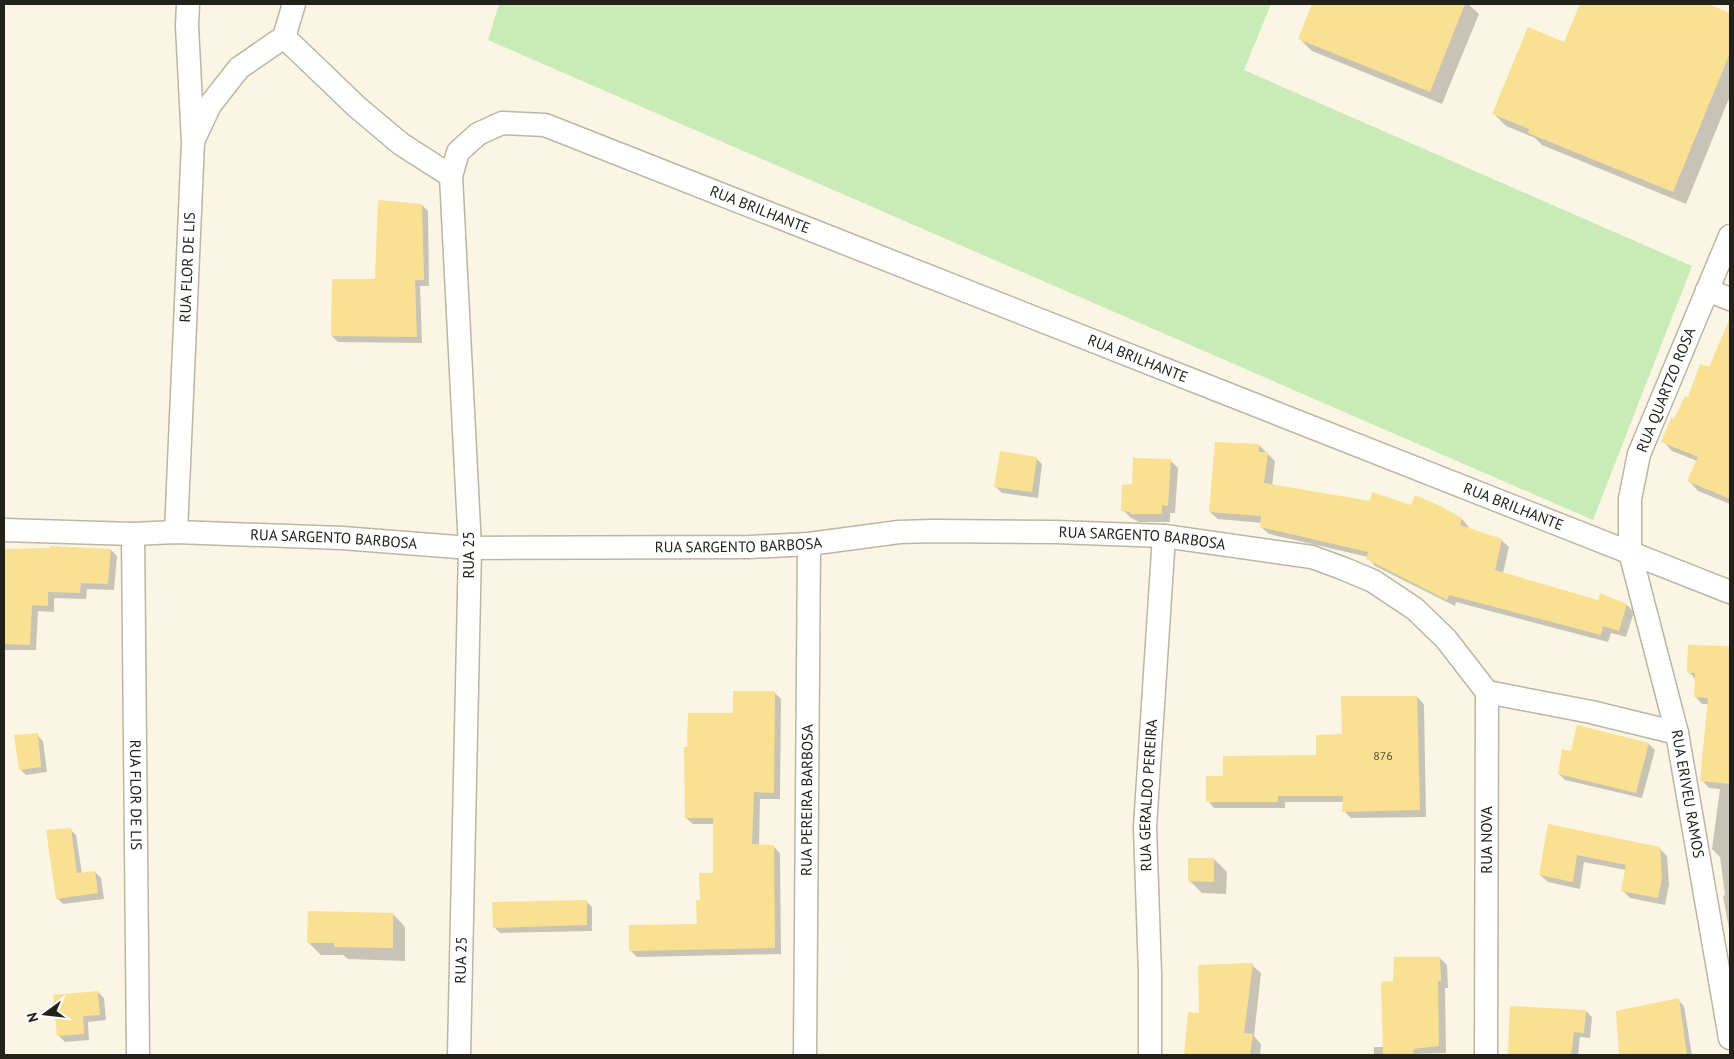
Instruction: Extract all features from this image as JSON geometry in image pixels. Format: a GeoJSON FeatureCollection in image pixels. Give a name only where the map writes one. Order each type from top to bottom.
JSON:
{"type":"FeatureCollection","features":[{"type":"Feature","properties":{"kind":"street","name":"RUA FLOR DE LIS"},"geometry":{"type":"LineString","coordinates":[[176,532],[193,142],[187,26],[188,4]]}},
{"type":"Feature","properties":{"kind":"street"},"geometry":{"type":"LineString","coordinates":[[193,142],[210,105],[239,68],[284,36],[294,4]]}},
{"type":"Feature","properties":{"kind":"street"},"geometry":{"type":"LineString","coordinates":[[284,36],[357,107],[401,144],[451,176]]}},
{"type":"Feature","properties":{"kind":"street","name":"RUA 25"},"geometry":{"type":"LineString","coordinates":[[459,1055],[470,548],[451,176],[458,152],[478,134],[502,123],[545,125]]}},
{"type":"Feature","properties":{"kind":"street","name":"RUA BRILHANTE"},"geometry":{"type":"LineString","coordinates":[[545,125],[1730,592]]}},
{"type":"Feature","properties":{"kind":"street","name":"RUA QUARTZO ROSA"},"geometry":{"type":"LineString","coordinates":[[1630,552],[1630,499],[1639,454],[1730,236]]}},
{"type":"Feature","properties":{"kind":"street"},"geometry":{"type":"LineString","coordinates":[[1707,290],[1730,299]]}},
{"type":"Feature","properties":{"kind":"street","name":"RUA SARGENTO BARBOSA"},"geometry":{"type":"LineString","coordinates":[[4,530],[133,534],[176,532],[342,538],[470,548],[750,547],[809,544],[899,532],[934,530],[1164,536],[1312,557],[1372,581],[1415,608],[1446,639],[1487,692]]}},
{"type":"Feature","properties":{"kind":"street","name":"RUA FLOR DE LIS"},"geometry":{"type":"LineString","coordinates":[[133,534],[138,1055]]}},
{"type":"Feature","properties":{"kind":"street","name":"RUA GERALDO PEREIRA"},"geometry":{"type":"LineString","coordinates":[[1150,1055],[1150,974],[1145,827],[1164,536]]}},
{"type":"Feature","properties":{"kind":"street","name":"RUA PEREIRA BARBOSA"},"geometry":{"type":"LineString","coordinates":[[805,1055],[809,544]]}},
{"type":"Feature","properties":{"kind":"street","name":"RUA ERIVEU RAMOS"},"geometry":{"type":"LineString","coordinates":[[1630,552],[1677,733],[1730,1038]]}},
{"type":"Feature","properties":{"kind":"street"},"geometry":{"type":"LineString","coordinates":[[1487,692],[1591,712],[1677,733]]}},
{"type":"Feature","properties":{"kind":"street","name":"RUA NOVA"},"geometry":{"type":"LineString","coordinates":[[1486,1055],[1487,692]]}},
{"type":"Feature","properties":{"kind":"green space"},"geometry":{"type":"Polygon","coordinates":[[[499,4],[1271,4],[1244,70],[1692,266],[1593,520],[488,40],[499,4]]]}},
{"type":"Feature","properties":{"kind":"building"},"geometry":{"type":"Polygon","coordinates":[[[1312,4],[1465,4],[1430,92],[1298,39],[1312,4]]]}},
{"type":"Feature","properties":{"kind":"building"},"geometry":{"type":"Polygon","coordinates":[[[1580,4],[1708,4],[1730,13],[1730,53],[1673,192],[1528,133],[1529,129],[1492,114],[1528,27],[1564,42],[1580,4]]]}},
{"type":"Feature","properties":{"kind":"building"},"geometry":{"type":"Polygon","coordinates":[[[378,200],[422,204],[424,280],[415,280],[417,337],[331,336],[332,279],[375,279],[378,200]]]}},
{"type":"Feature","properties":{"kind":"building"},"geometry":{"type":"Polygon","coordinates":[[[1730,318],[1730,499],[1687,481],[1698,457],[1661,442],[1671,418],[1674,419],[1685,396],[1688,397],[1700,364],[1709,367],[1730,318]]]}},
{"type":"Feature","properties":{"kind":"building"},"geometry":{"type":"Polygon","coordinates":[[[1215,442],[1259,444],[1259,452],[1268,452],[1264,483],[1370,501],[1372,492],[1411,505],[1415,495],[1440,506],[1462,518],[1460,525],[1502,539],[1495,570],[1598,600],[1600,593],[1627,604],[1619,631],[1603,626],[1601,635],[1449,595],[1447,600],[1366,559],[1368,552],[1260,527],[1261,516],[1209,512],[1215,442]]]}},
{"type":"Feature","properties":{"kind":"building"},"geometry":{"type":"Polygon","coordinates":[[[1000,451],[1037,457],[1032,492],[994,487],[1000,451]]]}},
{"type":"Feature","properties":{"kind":"building"},"geometry":{"type":"Polygon","coordinates":[[[1133,458],[1171,459],[1168,506],[1162,505],[1162,514],[1130,514],[1131,512],[1121,511],[1122,485],[1132,484],[1133,458]]]}},
{"type":"Feature","properties":{"kind":"building"},"geometry":{"type":"Polygon","coordinates":[[[49,546],[111,549],[108,584],[81,583],[80,593],[48,592],[48,606],[32,605],[30,645],[4,644],[4,549],[50,548],[49,546]]]}},
{"type":"Feature","properties":{"kind":"building"},"geometry":{"type":"Polygon","coordinates":[[[1688,645],[1730,646],[1730,784],[1700,781],[1708,698],[1694,697],[1695,673],[1687,673],[1688,645]]]}},
{"type":"Feature","properties":{"kind":"building"},"geometry":{"type":"Polygon","coordinates":[[[733,691],[775,691],[774,793],[754,792],[752,844],[774,845],[775,948],[629,951],[629,925],[697,924],[696,900],[700,900],[699,873],[713,873],[713,818],[685,818],[684,747],[687,747],[688,713],[733,713],[733,691]]]}},
{"type":"Feature","properties":{"kind":"building"},"geometry":{"type":"Polygon","coordinates":[[[1341,696],[1417,696],[1420,810],[1342,812],[1343,796],[1278,796],[1278,802],[1206,802],[1206,776],[1223,776],[1223,756],[1316,755],[1316,735],[1342,734],[1341,696]]]}},
{"type":"Feature","properties":{"kind":"building"},"geometry":{"type":"Polygon","coordinates":[[[1577,725],[1649,743],[1636,793],[1558,774],[1562,749],[1571,751],[1577,725]]]}},
{"type":"Feature","properties":{"kind":"building"},"geometry":{"type":"Polygon","coordinates":[[[38,733],[41,767],[19,770],[14,735],[38,733]]]}},
{"type":"Feature","properties":{"kind":"building"},"geometry":{"type":"Polygon","coordinates":[[[1548,824],[1660,847],[1662,877],[1658,898],[1621,891],[1626,865],[1577,855],[1573,882],[1539,875],[1548,824]]]}},
{"type":"Feature","properties":{"kind":"building"},"geometry":{"type":"Polygon","coordinates":[[[71,828],[77,873],[95,871],[98,893],[56,899],[46,830],[71,828]]]}},
{"type":"Feature","properties":{"kind":"building"},"geometry":{"type":"Polygon","coordinates":[[[1188,858],[1214,858],[1214,882],[1188,881],[1188,858]]]}},
{"type":"Feature","properties":{"kind":"building"},"geometry":{"type":"Polygon","coordinates":[[[587,900],[587,925],[493,928],[492,902],[587,900]]]}},
{"type":"Feature","properties":{"kind":"building"},"geometry":{"type":"Polygon","coordinates":[[[308,911],[393,913],[393,948],[334,947],[334,943],[307,943],[308,911]]]}},
{"type":"Feature","properties":{"kind":"building"},"geometry":{"type":"Polygon","coordinates":[[[1394,957],[1440,957],[1441,981],[1438,981],[1439,1046],[1413,1049],[1414,1055],[1383,1055],[1381,982],[1393,981],[1394,957]]]}},
{"type":"Feature","properties":{"kind":"building"},"geometry":{"type":"Polygon","coordinates":[[[1253,963],[1244,1033],[1253,1034],[1250,1055],[1184,1055],[1188,1012],[1199,1013],[1198,965],[1253,963]]]}},
{"type":"Feature","properties":{"kind":"building"},"geometry":{"type":"Polygon","coordinates":[[[98,991],[100,1015],[83,1016],[84,1034],[57,1036],[53,995],[98,991]]]}},
{"type":"Feature","properties":{"kind":"building"},"geometry":{"type":"Polygon","coordinates":[[[1679,998],[1687,1055],[1619,1055],[1616,1011],[1679,998]]]}},
{"type":"Feature","properties":{"kind":"building"},"geometry":{"type":"Polygon","coordinates":[[[1510,1006],[1586,1010],[1584,1033],[1574,1032],[1571,1055],[1508,1055],[1510,1006]]]}}]}
